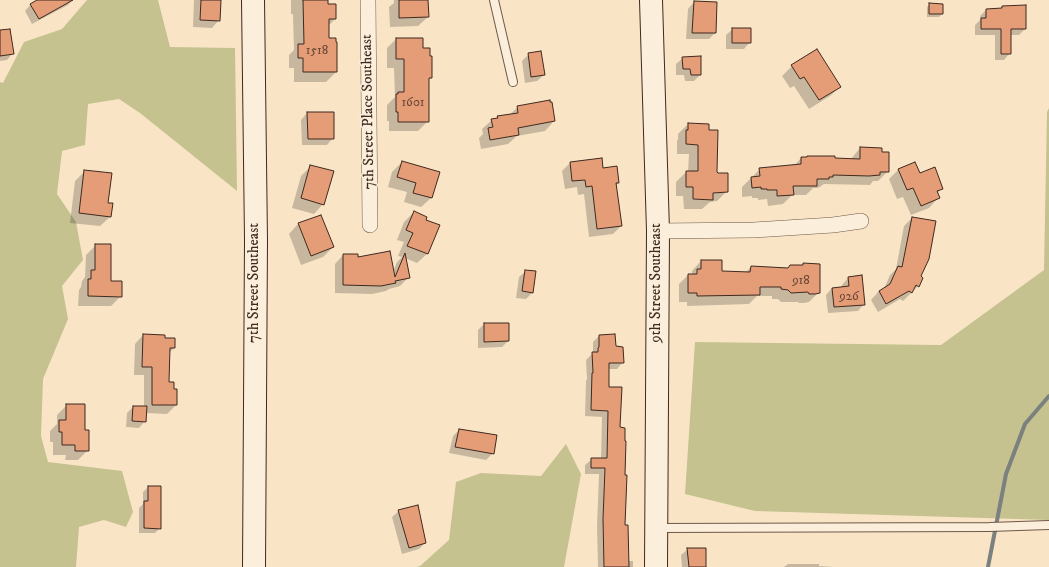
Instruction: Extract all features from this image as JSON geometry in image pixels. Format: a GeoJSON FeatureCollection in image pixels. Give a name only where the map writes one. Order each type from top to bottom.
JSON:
{"type":"FeatureCollection","features":[{"type":"Feature","properties":{"kind":"street","name":"7th Street Southeast"},"geometry":{"type":"LineString","coordinates":[[253,0],[256,232],[254,567]]}},
{"type":"Feature","properties":{"kind":"street","name":"7th Street Place Southeast"},"geometry":{"type":"LineString","coordinates":[[368,0],[370,225]]}},
{"type":"Feature","properties":{"kind":"street","name":"9th Street Southeast"},"geometry":{"type":"LineString","coordinates":[[651,0],[658,231],[656,567]]}},
{"type":"Feature","properties":{"kind":"street"},"geometry":{"type":"LineString","coordinates":[[658,231],[754,230],[832,225],[861,221]]}},
{"type":"Feature","properties":{"kind":"lane"},"geometry":{"type":"LineString","coordinates":[[494,0],[513,82]]}},
{"type":"Feature","properties":{"kind":"lane"},"geometry":{"type":"LineString","coordinates":[[656,528],[989,527],[1049,525]]}},
{"type":"Feature","properties":{"kind":"shaded area"},"geometry":{"type":"Polygon","coordinates":[[[87,0],[158,0],[170,47],[235,48],[237,191],[140,113],[119,99],[88,104],[85,145],[62,151],[57,194],[76,222],[83,260],[62,286],[68,319],[43,379],[41,436],[48,462],[122,471],[133,512],[126,527],[104,520],[79,527],[76,567],[0,567],[0,82],[3,83],[24,42],[62,29],[87,0]]]}},
{"type":"Feature","properties":{"kind":"shaded area"},"geometry":{"type":"Polygon","coordinates":[[[1049,108],[1049,520],[755,511],[685,494],[695,342],[941,345],[1044,270],[1047,112],[1049,108]]]}},
{"type":"Feature","properties":{"kind":"shaded area"},"geometry":{"type":"Polygon","coordinates":[[[566,444],[581,474],[564,567],[416,567],[420,566],[449,540],[456,482],[481,473],[541,476],[566,444]]]}},
{"type":"Feature","properties":{"kind":"building"},"geometry":{"type":"Polygon","coordinates":[[[37,0],[73,0],[39,19],[30,4],[37,0]]]}},
{"type":"Feature","properties":{"kind":"building"},"geometry":{"type":"Polygon","coordinates":[[[201,0],[221,0],[220,21],[200,20],[201,0]]]}},
{"type":"Feature","properties":{"kind":"building"},"geometry":{"type":"Polygon","coordinates":[[[303,0],[328,0],[328,4],[336,4],[336,19],[329,19],[329,38],[336,38],[337,42],[337,72],[303,72],[303,58],[298,58],[298,44],[304,44],[303,0]]]}},
{"type":"Feature","properties":{"kind":"building"},"geometry":{"type":"Polygon","coordinates":[[[399,0],[428,0],[429,17],[399,18],[399,0]]]}},
{"type":"Feature","properties":{"kind":"building"},"geometry":{"type":"Polygon","coordinates":[[[694,1],[717,2],[716,33],[692,33],[694,1]]]}},
{"type":"Feature","properties":{"kind":"building"},"geometry":{"type":"Polygon","coordinates":[[[929,3],[943,4],[943,14],[929,14],[929,3]]]}},
{"type":"Feature","properties":{"kind":"building"},"geometry":{"type":"Polygon","coordinates":[[[1026,5],[1026,29],[1011,29],[1011,54],[1001,54],[1001,29],[981,29],[981,18],[986,18],[986,9],[1002,8],[1002,6],[1026,5]]]}},
{"type":"Feature","properties":{"kind":"building"},"geometry":{"type":"Polygon","coordinates":[[[732,28],[751,28],[751,43],[732,43],[732,28]]]}},
{"type":"Feature","properties":{"kind":"building"},"geometry":{"type":"Polygon","coordinates":[[[10,29],[14,54],[0,56],[0,30],[10,29]]]}},
{"type":"Feature","properties":{"kind":"building"},"geometry":{"type":"Polygon","coordinates":[[[396,38],[423,38],[423,48],[430,48],[430,56],[432,56],[432,78],[429,78],[429,122],[398,122],[398,112],[396,112],[396,94],[398,94],[398,92],[404,92],[404,59],[396,59],[396,38]]]}},
{"type":"Feature","properties":{"kind":"building"},"geometry":{"type":"Polygon","coordinates":[[[817,49],[841,87],[819,100],[804,77],[800,79],[791,65],[817,49]]]}},
{"type":"Feature","properties":{"kind":"building"},"geometry":{"type":"Polygon","coordinates":[[[541,51],[545,75],[531,77],[528,53],[541,51]]]}},
{"type":"Feature","properties":{"kind":"building"},"geometry":{"type":"Polygon","coordinates":[[[701,56],[701,75],[691,75],[690,69],[683,69],[682,57],[701,56]]]}},
{"type":"Feature","properties":{"kind":"building"},"geometry":{"type":"Polygon","coordinates":[[[550,100],[550,102],[552,102],[555,121],[518,128],[519,135],[490,140],[488,128],[493,127],[491,119],[498,118],[497,116],[518,113],[517,106],[550,100]]]}},
{"type":"Feature","properties":{"kind":"building"},"geometry":{"type":"Polygon","coordinates":[[[307,112],[334,112],[334,139],[308,139],[307,112]]]}},
{"type":"Feature","properties":{"kind":"building"},"geometry":{"type":"Polygon","coordinates":[[[688,123],[709,124],[709,130],[718,130],[717,172],[728,173],[728,192],[713,193],[713,200],[693,199],[693,187],[686,187],[686,171],[698,171],[698,145],[686,144],[686,130],[688,130],[688,123]]]}},
{"type":"Feature","properties":{"kind":"building"},"geometry":{"type":"Polygon","coordinates":[[[860,147],[882,148],[882,152],[889,152],[889,172],[880,172],[880,175],[869,176],[833,175],[833,177],[829,177],[829,179],[817,179],[817,186],[793,186],[794,195],[777,196],[777,190],[761,189],[761,187],[752,188],[751,177],[760,176],[759,168],[801,164],[801,157],[807,156],[835,156],[835,158],[860,159],[860,147]]]}},
{"type":"Feature","properties":{"kind":"building"},"geometry":{"type":"Polygon","coordinates":[[[602,158],[603,168],[617,166],[619,183],[616,183],[622,226],[597,229],[592,186],[586,187],[585,180],[572,181],[570,162],[602,158]]]}},
{"type":"Feature","properties":{"kind":"building"},"geometry":{"type":"Polygon","coordinates":[[[402,161],[440,172],[432,198],[413,193],[416,183],[397,177],[402,161]]]}},
{"type":"Feature","properties":{"kind":"building"},"geometry":{"type":"Polygon","coordinates":[[[915,162],[920,173],[935,167],[943,189],[937,191],[940,198],[921,206],[913,188],[907,190],[898,169],[915,162]]]}},
{"type":"Feature","properties":{"kind":"building"},"geometry":{"type":"Polygon","coordinates":[[[310,165],[334,171],[324,205],[301,198],[310,165]]]}},
{"type":"Feature","properties":{"kind":"building"},"geometry":{"type":"Polygon","coordinates":[[[84,170],[112,173],[108,203],[113,203],[111,217],[79,213],[84,170]]]}},
{"type":"Feature","properties":{"kind":"building"},"geometry":{"type":"Polygon","coordinates":[[[414,211],[427,217],[426,220],[440,225],[428,254],[407,246],[413,233],[406,230],[414,211]]]}},
{"type":"Feature","properties":{"kind":"building"},"geometry":{"type":"Polygon","coordinates":[[[321,215],[334,247],[311,256],[298,223],[321,215]]]}},
{"type":"Feature","properties":{"kind":"building"},"geometry":{"type":"Polygon","coordinates":[[[912,217],[936,221],[929,259],[921,276],[923,278],[919,287],[916,285],[912,293],[909,291],[886,304],[879,291],[890,284],[898,266],[902,267],[912,217]]]}},
{"type":"Feature","properties":{"kind":"building"},"geometry":{"type":"Polygon","coordinates":[[[95,244],[111,244],[111,281],[122,281],[122,297],[88,296],[88,279],[91,279],[91,270],[95,270],[95,244]]]}},
{"type":"Feature","properties":{"kind":"building"},"geometry":{"type":"Polygon","coordinates":[[[390,251],[395,277],[405,253],[410,278],[381,286],[343,285],[343,254],[358,254],[358,257],[390,251]]]}},
{"type":"Feature","properties":{"kind":"building"},"geometry":{"type":"Polygon","coordinates":[[[701,260],[722,260],[722,271],[750,272],[751,266],[788,268],[790,265],[803,265],[803,263],[820,264],[820,293],[791,293],[788,290],[781,289],[781,287],[760,287],[760,295],[697,296],[697,293],[688,293],[688,274],[697,274],[697,269],[701,269],[701,260]]]}},
{"type":"Feature","properties":{"kind":"building"},"geometry":{"type":"Polygon","coordinates":[[[525,270],[536,271],[533,293],[522,291],[525,270]]]}},
{"type":"Feature","properties":{"kind":"building"},"geometry":{"type":"Polygon","coordinates":[[[862,275],[865,305],[834,307],[832,288],[849,286],[848,277],[862,275]]]}},
{"type":"Feature","properties":{"kind":"building"},"geometry":{"type":"Polygon","coordinates":[[[484,323],[509,323],[509,341],[484,342],[484,323]]]}},
{"type":"Feature","properties":{"kind":"building"},"geometry":{"type":"Polygon","coordinates":[[[143,334],[165,335],[165,338],[175,338],[175,348],[170,348],[169,382],[174,382],[174,389],[177,389],[177,405],[152,405],[152,367],[142,367],[143,334]]]}},
{"type":"Feature","properties":{"kind":"building"},"geometry":{"type":"Polygon","coordinates":[[[615,334],[616,346],[623,347],[624,363],[609,363],[609,387],[622,387],[620,427],[625,428],[626,441],[625,475],[627,475],[625,525],[628,525],[629,567],[604,567],[603,519],[605,468],[591,468],[591,458],[607,458],[608,411],[591,410],[593,373],[592,352],[598,352],[599,335],[615,334]]]}},
{"type":"Feature","properties":{"kind":"building"},"geometry":{"type":"Polygon","coordinates":[[[66,404],[85,404],[85,430],[89,430],[89,451],[75,451],[75,445],[62,445],[62,432],[59,432],[59,420],[66,420],[66,404]]]}},
{"type":"Feature","properties":{"kind":"building"},"geometry":{"type":"Polygon","coordinates":[[[133,406],[147,406],[146,422],[132,421],[133,406]]]}},
{"type":"Feature","properties":{"kind":"building"},"geometry":{"type":"Polygon","coordinates":[[[459,429],[497,435],[494,454],[455,447],[459,429]]]}},
{"type":"Feature","properties":{"kind":"building"},"geometry":{"type":"Polygon","coordinates":[[[148,486],[161,486],[161,529],[144,528],[144,501],[148,501],[148,486]]]}},
{"type":"Feature","properties":{"kind":"building"},"geometry":{"type":"Polygon","coordinates":[[[418,505],[426,543],[409,548],[398,510],[418,505]]]}},
{"type":"Feature","properties":{"kind":"building"},"geometry":{"type":"Polygon","coordinates":[[[687,548],[706,548],[706,567],[689,567],[687,548]]]}},
{"type":"Feature","properties":{"kind":"waterway"},"geometry":{"type":"LineString","coordinates":[[988,567],[1006,474],[1025,424],[1049,396]]}}]}
